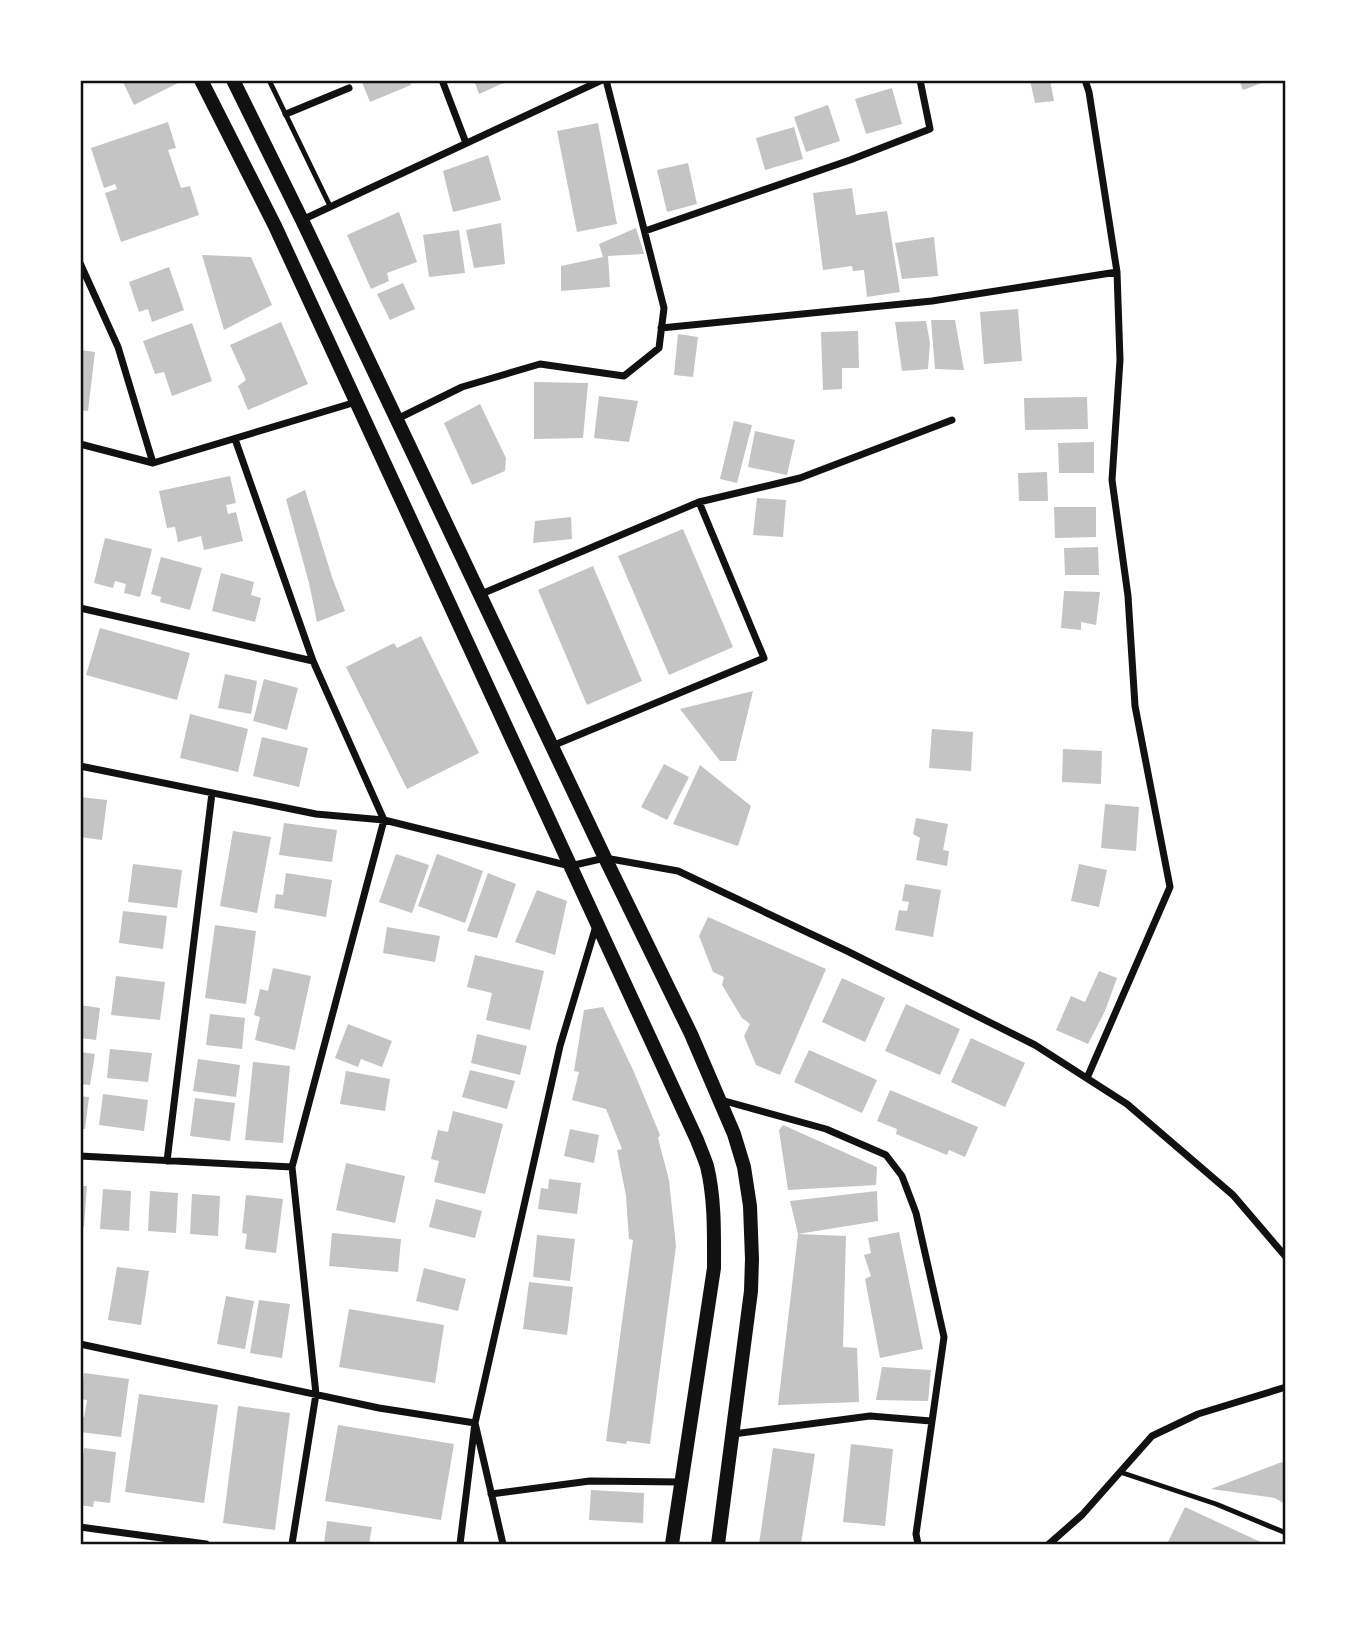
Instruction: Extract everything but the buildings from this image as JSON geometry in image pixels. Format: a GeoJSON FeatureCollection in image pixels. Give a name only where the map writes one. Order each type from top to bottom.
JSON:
{"type":"FeatureCollection","features":[{"type":"Feature","properties":{"kind":"main road"},"geometry":{"type":"LineString","coordinates":[[201,80],[275,226],[697,1140],[706,1166],[712,1199],[714,1268],[672,1545]]}},
{"type":"Feature","properties":{"kind":"main road"},"geometry":{"type":"LineString","coordinates":[[233,80],[691,1034],[734,1134],[744,1167],[751,1231],[751,1291],[718,1545]]}},
{"type":"Feature","properties":{"kind":"street"},"geometry":{"type":"LineString","coordinates":[[442,80],[466,143]]}},
{"type":"Feature","properties":{"kind":"street"},"geometry":{"type":"LineString","coordinates":[[302,220],[604,80],[664,308],[659,348],[624,376],[540,364],[462,387],[396,420]]}},
{"type":"Feature","properties":{"kind":"street"},"geometry":{"type":"LineString","coordinates":[[645,231],[850,160],[930,129],[920,80]]}},
{"type":"Feature","properties":{"kind":"street"},"geometry":{"type":"LineString","coordinates":[[1086,80],[1117,272],[1120,360],[1112,480],[1128,596],[1135,706],[1170,887],[1087,1078]]}},
{"type":"Feature","properties":{"kind":"street"},"geometry":{"type":"LineString","coordinates":[[286,114],[349,88]]}},
{"type":"Feature","properties":{"kind":"street"},"geometry":{"type":"LineString","coordinates":[[80,263],[118,347],[153,463]]}},
{"type":"Feature","properties":{"kind":"street"},"geometry":{"type":"LineString","coordinates":[[661,328],[932,301],[1117,272]]}},
{"type":"Feature","properties":{"kind":"street"},"geometry":{"type":"LineString","coordinates":[[80,444],[153,463],[356,402]]}},
{"type":"Feature","properties":{"kind":"street"},"geometry":{"type":"LineString","coordinates":[[480,595],[699,502],[800,478],[952,420]]}},
{"type":"Feature","properties":{"kind":"street"},"geometry":{"type":"LineString","coordinates":[[235,439],[313,661],[384,820],[292,1167],[316,1394],[292,1545]]}},
{"type":"Feature","properties":{"kind":"street"},"geometry":{"type":"LineString","coordinates":[[551,746],[764,658],[699,502]]}},
{"type":"Feature","properties":{"kind":"street"},"geometry":{"type":"LineString","coordinates":[[80,608],[313,661]]}},
{"type":"Feature","properties":{"kind":"street"},"geometry":{"type":"LineString","coordinates":[[80,766],[316,814],[384,820],[570,866],[605,858],[678,871],[1024,1039],[1087,1078],[1127,1104],[1233,1195],[1286,1257]]}},
{"type":"Feature","properties":{"kind":"street"},"geometry":{"type":"LineString","coordinates":[[167,1161],[212,793]]}},
{"type":"Feature","properties":{"kind":"street"},"geometry":{"type":"LineString","coordinates":[[460,1545],[475,1423],[559,1046],[597,922]]}},
{"type":"Feature","properties":{"kind":"street"},"geometry":{"type":"LineString","coordinates":[[719,1100],[826,1129],[886,1155],[902,1176],[916,1213],[944,1337],[916,1534],[918,1545]]}},
{"type":"Feature","properties":{"kind":"street"},"geometry":{"type":"LineString","coordinates":[[80,1156],[292,1167]]}},
{"type":"Feature","properties":{"kind":"street"},"geometry":{"type":"LineString","coordinates":[[80,1344],[379,1408],[475,1423]]}},
{"type":"Feature","properties":{"kind":"street"},"geometry":{"type":"LineString","coordinates":[[1049,1545],[1082,1516],[1152,1436],[1198,1414],[1286,1387]]}},
{"type":"Feature","properties":{"kind":"street"},"geometry":{"type":"LineString","coordinates":[[733,1434],[870,1416],[931,1421]]}},
{"type":"Feature","properties":{"kind":"street"},"geometry":{"type":"LineString","coordinates":[[475,1423],[503,1545]]}},
{"type":"Feature","properties":{"kind":"street"},"geometry":{"type":"LineString","coordinates":[[491,1494],[590,1481],[683,1482]]}},
{"type":"Feature","properties":{"kind":"street"},"geometry":{"type":"LineString","coordinates":[[80,1527],[206,1545]]}},
{"type":"Feature","properties":{"kind":"lane"},"geometry":{"type":"LineString","coordinates":[[269,80],[330,206]]}},
{"type":"Feature","properties":{"kind":"lane"},"geometry":{"type":"LineString","coordinates":[[1120,1472],[1216,1504],[1286,1533]]}}]}
